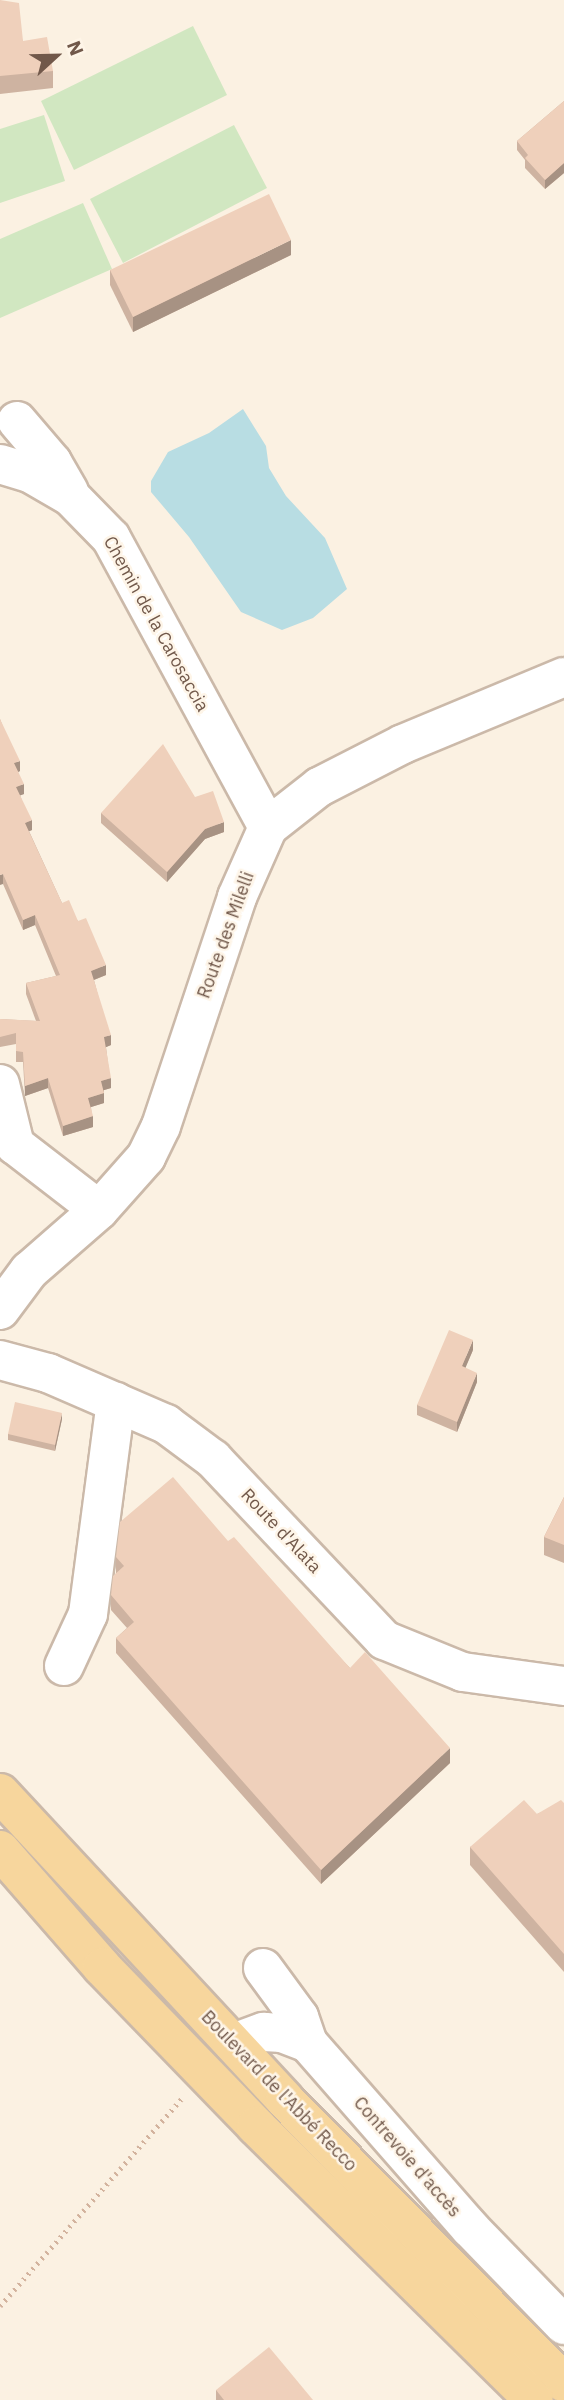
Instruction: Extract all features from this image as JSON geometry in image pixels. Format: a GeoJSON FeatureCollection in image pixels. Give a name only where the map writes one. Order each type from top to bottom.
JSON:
{"type":"FeatureCollection","features":[{"type":"Feature","properties":{"kind":"main road","name":"Boulevard de l'Abbé Recco"},"geometry":{"type":"LineString","coordinates":[[0,1793],[233,2043],[564,2383]]}},
{"type":"Feature","properties":{"kind":"main road"},"geometry":{"type":"LineString","coordinates":[[0,1850],[102,1966],[228,2096],[534,2400]]}},
{"type":"Feature","properties":{"kind":"street"},"geometry":{"type":"LineString","coordinates":[[17,421],[52,462],[71,497]]}},
{"type":"Feature","properties":{"kind":"street","name":"Chemin de la Carosaccia"},"geometry":{"type":"LineString","coordinates":[[0,464],[30,473],[71,497],[111,538],[268,827]]}},
{"type":"Feature","properties":{"kind":"street","name":"Route des Milelli"},"geometry":{"type":"LineString","coordinates":[[0,1310],[29,1270],[99,1210],[146,1157],[161,1126],[237,897],[268,827],[319,787],[355,768],[564,677]]}},
{"type":"Feature","properties":{"kind":"street"},"geometry":{"type":"LineString","coordinates":[[0,1084],[8,1150],[99,1210]]}},
{"type":"Feature","properties":{"kind":"street","name":"Route d'Alata"},"geometry":{"type":"LineString","coordinates":[[0,1360],[48,1373],[166,1424],[213,1459],[384,1640],[463,1671],[564,1686]]}},
{"type":"Feature","properties":{"kind":"street"},"geometry":{"type":"LineString","coordinates":[[64,1666],[88,1614],[116,1402]]}},
{"type":"Feature","properties":{"kind":"street"},"geometry":{"type":"LineString","coordinates":[[262,1968],[299,2017],[308,2043]]}},
{"type":"Feature","properties":{"kind":"street"},"geometry":{"type":"LineString","coordinates":[[233,2043],[264,2032],[282,2033],[308,2043]]}},
{"type":"Feature","properties":{"kind":"street","name":"Contrevoie d'accès"},"geometry":{"type":"LineString","coordinates":[[308,2043],[470,2228],[564,2325]]}},
{"type":"Feature","properties":{"kind":"path"},"geometry":{"type":"LineString","coordinates":[[0,2306],[187,2093]]}},
{"type":"Feature","properties":{"kind":"green space"},"geometry":{"type":"Polygon","coordinates":[[[193,26],[227,95],[74,170],[41,101],[193,26]]]}},
{"type":"Feature","properties":{"kind":"green space"},"geometry":{"type":"Polygon","coordinates":[[[44,115],[65,181],[0,203],[0,129],[44,115]]]}},
{"type":"Feature","properties":{"kind":"green space"},"geometry":{"type":"Polygon","coordinates":[[[234,125],[267,188],[123,263],[90,199],[234,125]]]}},
{"type":"Feature","properties":{"kind":"green space"},"geometry":{"type":"Polygon","coordinates":[[[83,203],[112,269],[0,318],[0,239],[83,203]]]}},
{"type":"Feature","properties":{"kind":"water"},"geometry":{"type":"Polygon","coordinates":[[[243,409],[266,446],[269,468],[286,496],[325,538],[347,589],[313,618],[282,630],[241,612],[189,537],[151,492],[151,481],[168,452],[209,433],[243,409]]]}},
{"type":"Feature","properties":{"kind":"building"},"geometry":{"type":"Polygon","coordinates":[[[0,0],[19,3],[23,41],[47,37],[53,71],[0,76],[0,0]]]}},
{"type":"Feature","properties":{"kind":"building"},"geometry":{"type":"Polygon","coordinates":[[[564,101],[564,163],[545,180],[525,158],[528,155],[517,141],[564,101]]]}},
{"type":"Feature","properties":{"kind":"building"},"geometry":{"type":"Polygon","coordinates":[[[269,194],[291,240],[133,317],[110,270],[269,194]]]}},
{"type":"Feature","properties":{"kind":"building"},"geometry":{"type":"Polygon","coordinates":[[[0,719],[20,761],[14,763],[24,784],[16,787],[32,820],[25,823],[62,903],[69,900],[78,921],[86,918],[106,965],[91,971],[111,1035],[104,1037],[111,1078],[101,1081],[104,1093],[88,1098],[93,1116],[63,1126],[48,1078],[25,1086],[23,1052],[16,1051],[16,1033],[0,1037],[0,1019],[40,1021],[26,983],[60,975],[35,915],[23,920],[3,874],[0,875],[0,719]]]}},
{"type":"Feature","properties":{"kind":"building"},"geometry":{"type":"Polygon","coordinates":[[[163,744],[195,797],[213,791],[224,822],[205,829],[167,872],[101,813],[163,744]]]}},
{"type":"Feature","properties":{"kind":"building"},"geometry":{"type":"Polygon","coordinates":[[[449,1330],[473,1340],[462,1366],[477,1373],[457,1422],[417,1405],[449,1330]]]}},
{"type":"Feature","properties":{"kind":"building"},"geometry":{"type":"Polygon","coordinates":[[[15,1402],[62,1413],[55,1445],[8,1434],[15,1402]]]}},
{"type":"Feature","properties":{"kind":"building"},"geometry":{"type":"Polygon","coordinates":[[[173,1477],[228,1541],[234,1537],[350,1668],[365,1652],[450,1748],[321,1870],[116,1638],[134,1622],[111,1595],[113,1576],[124,1566],[116,1557],[120,1522],[173,1477]]]}},
{"type":"Feature","properties":{"kind":"building"},"geometry":{"type":"Polygon","coordinates":[[[564,1497],[564,1545],[544,1537],[564,1497]]]}},
{"type":"Feature","properties":{"kind":"building"},"geometry":{"type":"Polygon","coordinates":[[[524,1800],[537,1814],[561,1800],[564,1803],[564,1954],[470,1847],[524,1800]]]}},
{"type":"Feature","properties":{"kind":"building"},"geometry":{"type":"Polygon","coordinates":[[[269,2347],[313,2400],[224,2400],[216,2390],[269,2347]]]}}]}
